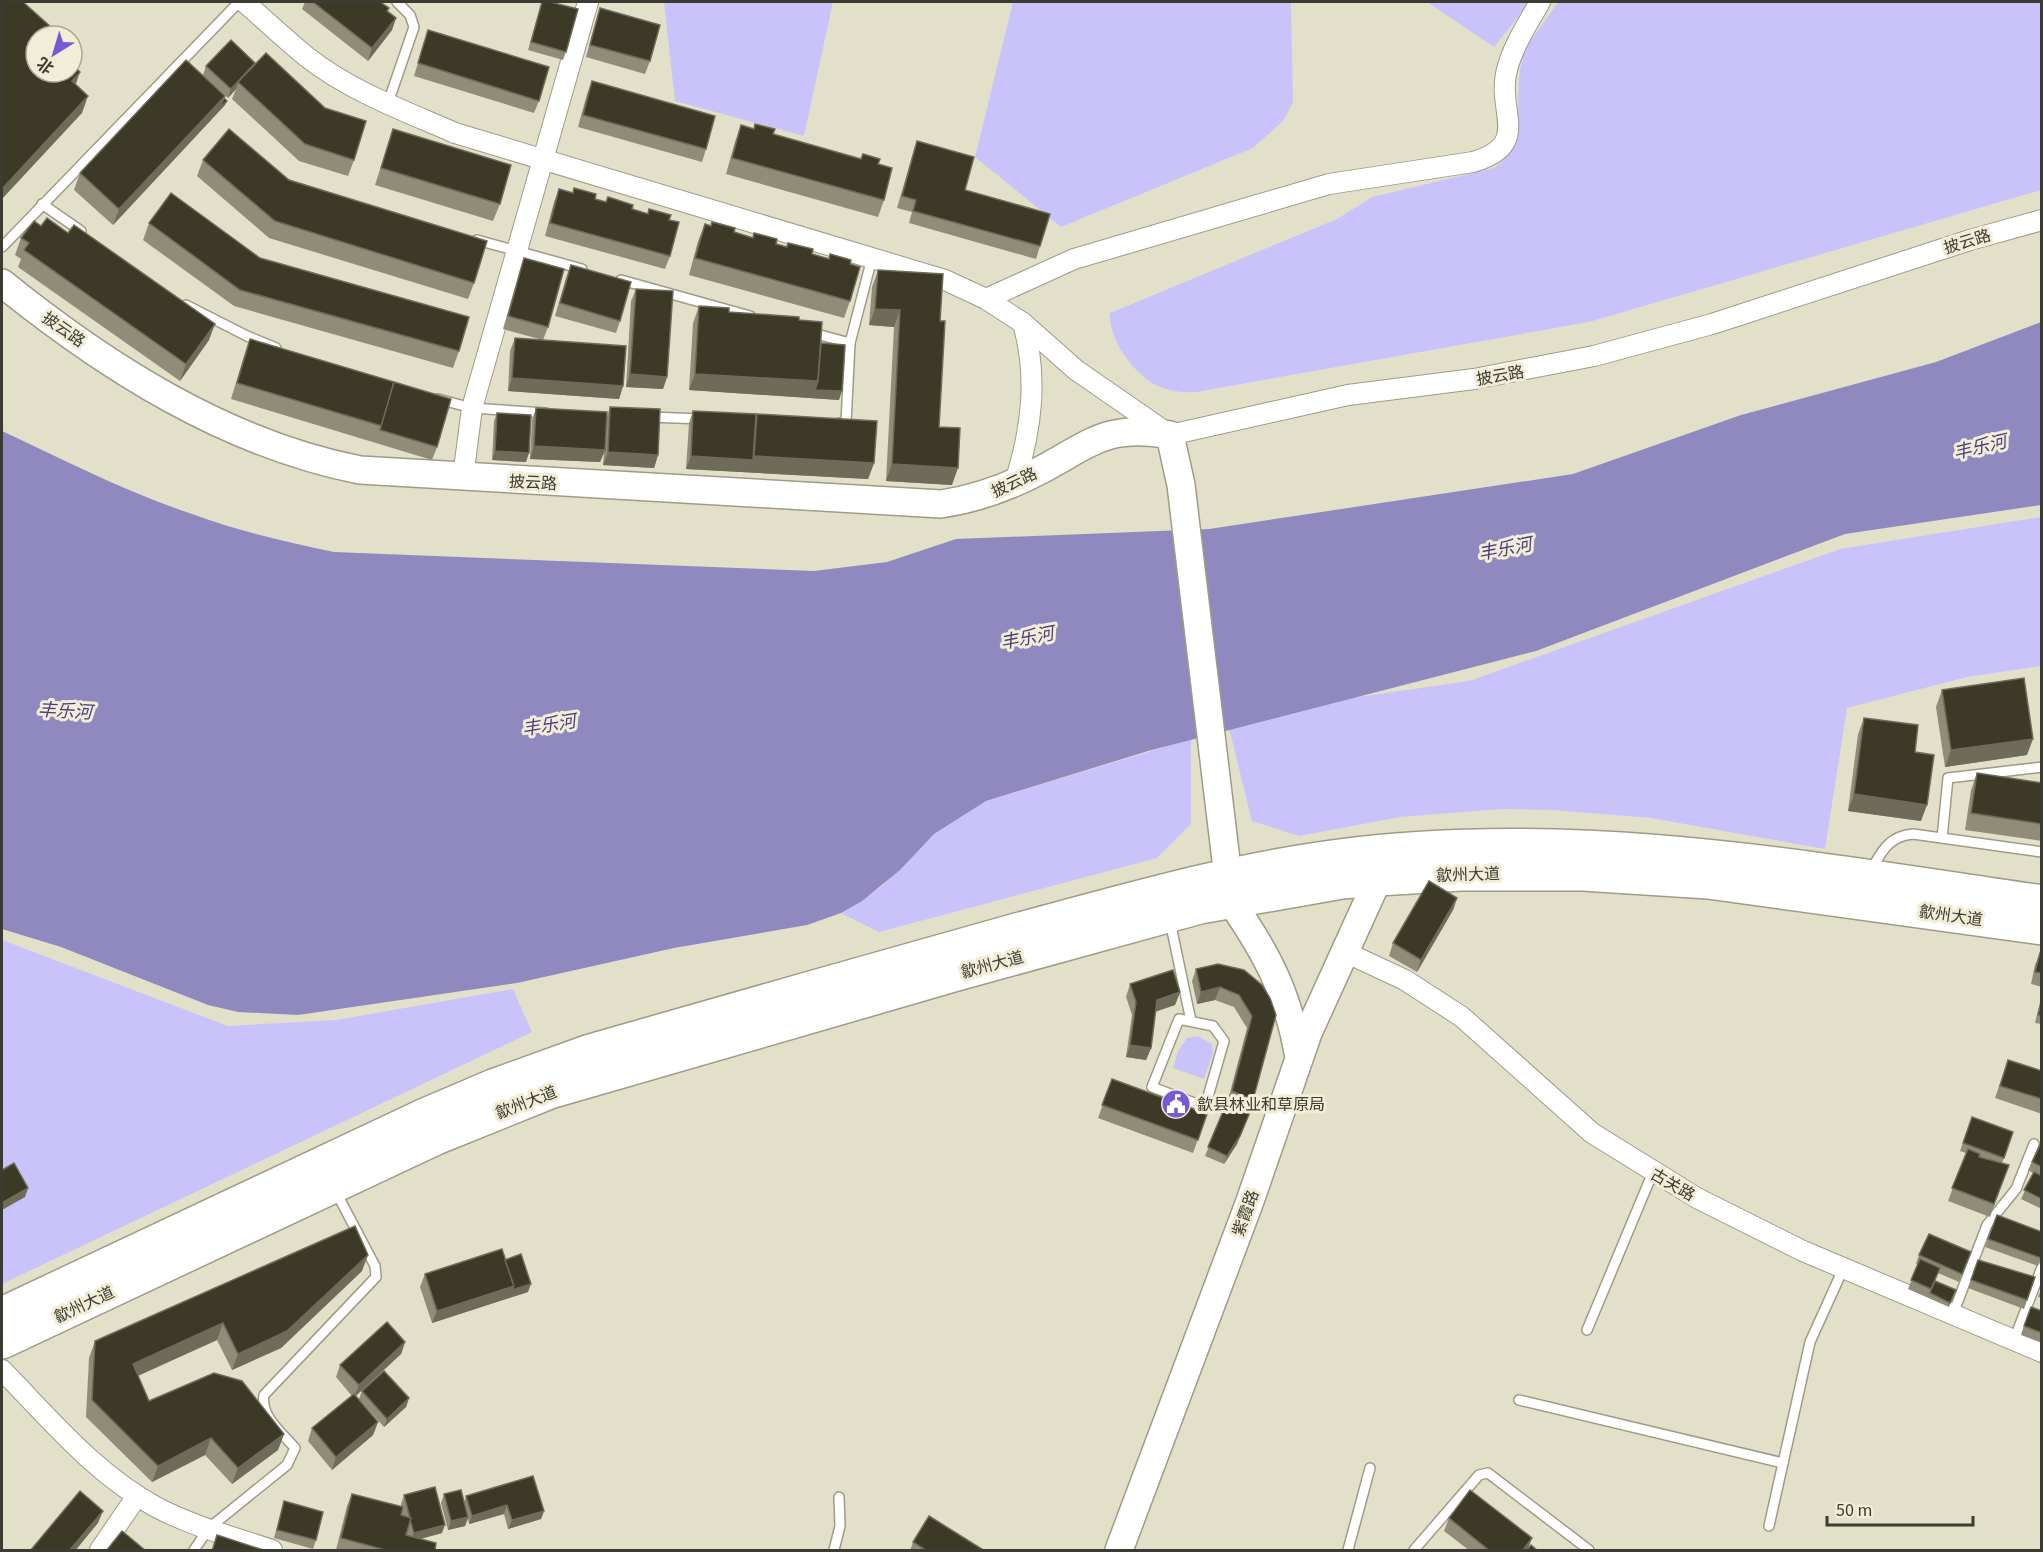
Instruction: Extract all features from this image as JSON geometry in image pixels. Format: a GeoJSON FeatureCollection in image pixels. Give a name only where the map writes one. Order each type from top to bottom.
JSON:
{"type":"FeatureCollection","features":[{"type":"Feature","properties":{"kind":"highway","name":"歙州大道"},"geometry":{"type":"LineString","coordinates":[[2,1342],[469,1124],[598,1076],[1169,916],[1229,889],[1339,856],[1521,847],[1710,856],[2042,902]]}},
{"type":"Feature","properties":{"kind":"highway","name":"歙州大道"},"geometry":{"type":"LineString","coordinates":[[2,1314],[425,1115],[541,1068],[602,1048],[961,945],[1194,882],[1229,889],[1378,879],[1521,873],[1656,878],[1843,900],[2042,928]]}},
{"type":"Feature","properties":{"kind":"street"},"geometry":{"type":"LineString","coordinates":[[244,2],[308,58],[388,104],[455,133],[945,280],[986,299],[1023,323],[1076,370],[1170,435],[1180,485],[1229,889],[1280,983],[1291,1015],[1299,1057]]}},
{"type":"Feature","properties":{"kind":"street"},"geometry":{"type":"LineString","coordinates":[[463,477],[472,408],[588,2]]}},
{"type":"Feature","properties":{"kind":"street"},"geometry":{"type":"LineString","coordinates":[[986,299],[1074,260],[1318,188],[1473,162],[1493,154],[1507,139],[1509,129],[1506,74],[1540,2]]}},
{"type":"Feature","properties":{"kind":"street","name":"披云路"},"geometry":{"type":"LineString","coordinates":[[2,283],[103,356],[150,386],[249,438],[300,457],[360,470],[920,505],[962,501],[1015,482],[1103,436],[1132,431],[1170,435],[1348,395],[1474,379],[1604,353],[1712,324],[1970,240],[2042,220]]}},
{"type":"Feature","properties":{"kind":"street"},"geometry":{"type":"LineString","coordinates":[[1015,482],[1029,427],[1033,386],[1031,351],[1023,323]]}},
{"type":"Feature","properties":{"kind":"street","name":"紫霞路"},"geometry":{"type":"LineString","coordinates":[[1119,1551],[1250,1201],[1299,1057],[1378,879]]}},
{"type":"Feature","properties":{"kind":"street","name":"古关路"},"geometry":{"type":"LineString","coordinates":[[1345,952],[1405,980],[1462,1017],[1592,1133],[1653,1172],[1750,1225],[2042,1352]]}},
{"type":"Feature","properties":{"kind":"street"},"geometry":{"type":"LineString","coordinates":[[2,1370],[99,1468],[137,1496],[178,1517],[272,1551]]}},
{"type":"Feature","properties":{"kind":"street"},"geometry":{"type":"LineString","coordinates":[[100,1551],[137,1496]]}},
{"type":"Feature","properties":{"kind":"lane"},"geometry":{"type":"LineString","coordinates":[[2,247],[239,2]]}},
{"type":"Feature","properties":{"kind":"lane"},"geometry":{"type":"LineString","coordinates":[[388,104],[414,27],[410,15],[397,2]]}},
{"type":"Feature","properties":{"kind":"lane"},"geometry":{"type":"LineString","coordinates":[[42,204],[91,238]]}},
{"type":"Feature","properties":{"kind":"lane"},"geometry":{"type":"LineString","coordinates":[[471,238],[597,273]]}},
{"type":"Feature","properties":{"kind":"lane"},"geometry":{"type":"LineString","coordinates":[[823,423],[846,423],[850,343],[872,258]]}},
{"type":"Feature","properties":{"kind":"lane"},"geometry":{"type":"LineString","coordinates":[[608,277],[758,318]]}},
{"type":"Feature","properties":{"kind":"lane"},"geometry":{"type":"LineString","coordinates":[[179,300],[247,336],[291,353]]}},
{"type":"Feature","properties":{"kind":"lane"},"geometry":{"type":"LineString","coordinates":[[804,331],[850,343]]}},
{"type":"Feature","properties":{"kind":"lane"},"geometry":{"type":"LineString","coordinates":[[424,396],[472,408],[554,413]]}},
{"type":"Feature","properties":{"kind":"lane"},"geometry":{"type":"LineString","coordinates":[[636,416],[718,419]]}},
{"type":"Feature","properties":{"kind":"lane"},"geometry":{"type":"LineString","coordinates":[[1942,838],[1948,778],[2042,767]]}},
{"type":"Feature","properties":{"kind":"lane"},"geometry":{"type":"LineString","coordinates":[[1867,877],[1883,849],[1894,838],[1913,834],[2042,852]]}},
{"type":"Feature","properties":{"kind":"lane"},"geometry":{"type":"LineString","coordinates":[[1169,916],[1191,1021]]}},
{"type":"Feature","properties":{"kind":"lane"},"geometry":{"type":"LineString","coordinates":[[1179,1019],[1191,1021],[1213,1026],[1224,1041],[1205,1107],[1152,1087],[1179,1019]]}},
{"type":"Feature","properties":{"kind":"lane"},"geometry":{"type":"LineString","coordinates":[[1953,1314],[1987,1225],[2016,1188],[2034,1144]]}},
{"type":"Feature","properties":{"kind":"lane"},"geometry":{"type":"LineString","coordinates":[[1587,1330],[1653,1172]]}},
{"type":"Feature","properties":{"kind":"lane"},"geometry":{"type":"LineString","coordinates":[[194,1551],[209,1528],[286,1465],[293,1456],[295,1449],[266,1414],[262,1404],[264,1395],[376,1277],[375,1266],[333,1187]]}},
{"type":"Feature","properties":{"kind":"lane"},"geometry":{"type":"LineString","coordinates":[[1769,1526],[1810,1342],[1844,1267]]}},
{"type":"Feature","properties":{"kind":"lane"},"geometry":{"type":"LineString","coordinates":[[2014,1340],[2042,1267]]}},
{"type":"Feature","properties":{"kind":"lane"},"geometry":{"type":"LineString","coordinates":[[1519,1400],[1783,1463]]}},
{"type":"Feature","properties":{"kind":"lane"},"geometry":{"type":"LineString","coordinates":[[1348,1551],[1370,1468]]}},
{"type":"Feature","properties":{"kind":"lane"},"geometry":{"type":"LineString","coordinates":[[1414,1551],[1479,1475],[1488,1473],[1589,1551]]}},
{"type":"Feature","properties":{"kind":"lane"},"geometry":{"type":"LineString","coordinates":[[834,1551],[840,1526],[839,1497]]}},
{"type":"Feature","properties":{"kind":"shaded area"},"geometry":{"type":"Polygon","coordinates":[[[664,2],[833,2],[804,136],[675,101],[664,2]]]}},
{"type":"Feature","properties":{"kind":"shaded area"},"geometry":{"type":"Polygon","coordinates":[[[1013,2],[1291,2],[1293,102],[1284,120],[1253,148],[1061,227],[975,157],[1013,2]]]}},
{"type":"Feature","properties":{"kind":"shaded area"},"geometry":{"type":"Polygon","coordinates":[[[1427,2],[1530,2],[1494,47],[1427,2]]]}},
{"type":"Feature","properties":{"kind":"shaded area"},"geometry":{"type":"Polygon","coordinates":[[[1558,2],[2041,2],[2041,190],[1589,322],[1196,392],[1174,391],[1159,386],[1146,378],[1130,363],[1113,333],[1110,313],[1337,219],[1372,197],[1494,168],[1505,158],[1515,133],[1524,54],[1558,2]]]}},
{"type":"Feature","properties":{"kind":"shaded area"},"geometry":{"type":"Polygon","coordinates":[[[2041,517],[2041,666],[1967,677],[1847,708],[1825,849],[1651,818],[1552,810],[1502,809],[1400,817],[1299,836],[1252,821],[1226,716],[1469,681],[1840,549],[2041,517]]]}},
{"type":"Feature","properties":{"kind":"shaded area"},"geometry":{"type":"Polygon","coordinates":[[[1191,739],[1191,824],[1157,858],[879,932],[841,913],[882,886],[934,834],[986,801],[1191,739]]]}},
{"type":"Feature","properties":{"kind":"shaded area"},"geometry":{"type":"Polygon","coordinates":[[[2,940],[228,1026],[336,1020],[513,989],[532,1032],[2,1284],[2,940]]]}},
{"type":"Feature","properties":{"kind":"shaded area"},"geometry":{"type":"Polygon","coordinates":[[[1198,1036],[1212,1044],[1213,1053],[1204,1079],[1173,1068],[1178,1051],[1187,1038],[1198,1036]]]}},
{"type":"Feature","properties":{"kind":"water","name":"丰乐河"},"geometry":{"type":"Polygon","coordinates":[[[2041,322],[2041,505],[1845,534],[1536,651],[1148,751],[986,801],[934,834],[900,870],[862,901],[841,913],[807,925],[674,948],[517,983],[298,1015],[238,1012],[208,1005],[61,947],[2,929],[2,431],[167,505],[244,531],[334,552],[814,571],[887,562],[956,539],[1209,529],[1573,474],[1741,415],[1936,362],[2041,322]]]}},
{"type":"Feature","properties":{"kind":"building"},"geometry":{"type":"Polygon","coordinates":[[[2,2],[23,2],[48,24],[24,24],[24,84],[75,84],[88,96],[2,189],[2,2]]]}},
{"type":"Feature","properties":{"kind":"building"},"geometry":{"type":"Polygon","coordinates":[[[313,2],[380,2],[389,8],[387,11],[396,18],[372,48],[313,2]]]}},
{"type":"Feature","properties":{"kind":"building"},"geometry":{"type":"Polygon","coordinates":[[[542,2],[578,9],[566,52],[531,42],[542,2]]]}},
{"type":"Feature","properties":{"kind":"building"},"geometry":{"type":"Polygon","coordinates":[[[600,8],[660,25],[650,61],[590,45],[600,8]]]}},
{"type":"Feature","properties":{"kind":"building"},"geometry":{"type":"Polygon","coordinates":[[[428,30],[549,67],[539,101],[418,63],[428,30]]]}},
{"type":"Feature","properties":{"kind":"building"},"geometry":{"type":"Polygon","coordinates":[[[231,40],[255,63],[231,89],[206,66],[231,40]]]}},
{"type":"Feature","properties":{"kind":"building"},"geometry":{"type":"Polygon","coordinates":[[[266,53],[325,108],[366,121],[354,160],[305,144],[238,82],[266,53]]]}},
{"type":"Feature","properties":{"kind":"building"},"geometry":{"type":"Polygon","coordinates":[[[186,60],[225,96],[119,209],[80,173],[186,60]]]}},
{"type":"Feature","properties":{"kind":"building"},"geometry":{"type":"Polygon","coordinates":[[[592,81],[715,116],[706,149],[583,115],[592,81]]]}},
{"type":"Feature","properties":{"kind":"building"},"geometry":{"type":"Polygon","coordinates":[[[755,124],[775,129],[773,134],[861,159],[863,154],[880,159],[878,164],[892,168],[884,200],[732,158],[741,125],[754,129],[755,124]]]}},
{"type":"Feature","properties":{"kind":"building"},"geometry":{"type":"Polygon","coordinates":[[[229,129],[289,180],[487,241],[474,283],[275,221],[203,160],[229,129]]]}},
{"type":"Feature","properties":{"kind":"building"},"geometry":{"type":"Polygon","coordinates":[[[393,129],[511,165],[500,204],[381,168],[393,129]]]}},
{"type":"Feature","properties":{"kind":"building"},"geometry":{"type":"Polygon","coordinates":[[[917,141],[974,157],[965,190],[1050,214],[1040,246],[913,211],[916,200],[902,196],[917,141]]]}},
{"type":"Feature","properties":{"kind":"building"},"geometry":{"type":"Polygon","coordinates":[[[574,188],[596,194],[595,199],[606,202],[608,197],[633,205],[632,209],[648,214],[649,209],[671,215],[669,220],[679,222],[670,256],[550,223],[559,189],[573,193],[574,188]]]}},
{"type":"Feature","properties":{"kind":"building"},"geometry":{"type":"Polygon","coordinates":[[[171,193],[260,258],[469,317],[459,351],[240,290],[149,223],[171,193]]]}},
{"type":"Feature","properties":{"kind":"building"},"geometry":{"type":"Polygon","coordinates":[[[47,218],[68,233],[74,225],[215,324],[186,364],[24,250],[29,243],[21,238],[34,221],[41,226],[47,218]]]}},
{"type":"Feature","properties":{"kind":"building"},"geometry":{"type":"Polygon","coordinates":[[[712,222],[735,228],[734,232],[753,238],[754,233],[777,239],[776,244],[787,247],[788,243],[813,249],[812,254],[829,259],[830,254],[851,260],[850,264],[860,267],[850,301],[695,258],[705,224],[711,226],[712,222]]]}},
{"type":"Feature","properties":{"kind":"building"},"geometry":{"type":"Polygon","coordinates":[[[524,258],[564,269],[548,327],[508,316],[524,258]]]}},
{"type":"Feature","properties":{"kind":"building"},"geometry":{"type":"Polygon","coordinates":[[[571,265],[631,282],[620,321],[560,303],[571,265]]]}},
{"type":"Feature","properties":{"kind":"building"},"geometry":{"type":"Polygon","coordinates":[[[878,270],[943,274],[940,321],[945,321],[939,427],[960,428],[958,468],[892,464],[900,310],[875,309],[878,270]]]}},
{"type":"Feature","properties":{"kind":"building"},"geometry":{"type":"Polygon","coordinates":[[[636,289],[673,291],[667,377],[630,374],[636,289]]]}},
{"type":"Feature","properties":{"kind":"building"},"geometry":{"type":"Polygon","coordinates":[[[699,306],[729,308],[729,312],[799,317],[799,320],[822,322],[818,381],[695,374],[699,306]]]}},
{"type":"Feature","properties":{"kind":"building"},"geometry":{"type":"Polygon","coordinates":[[[515,338],[626,346],[623,386],[512,378],[515,338]]]}},
{"type":"Feature","properties":{"kind":"building"},"geometry":{"type":"Polygon","coordinates":[[[250,339],[394,382],[382,426],[237,383],[250,339]]]}},
{"type":"Feature","properties":{"kind":"building"},"geometry":{"type":"Polygon","coordinates":[[[821,343],[845,345],[842,391],[815,390],[818,381],[821,343]]]}},
{"type":"Feature","properties":{"kind":"building"},"geometry":{"type":"Polygon","coordinates":[[[394,382],[451,399],[437,447],[380,430],[394,382]]]}},
{"type":"Feature","properties":{"kind":"building"},"geometry":{"type":"Polygon","coordinates":[[[610,407],[660,409],[658,455],[608,452],[610,407]]]}},
{"type":"Feature","properties":{"kind":"building"},"geometry":{"type":"Polygon","coordinates":[[[536,408],[607,412],[605,450],[534,446],[536,408]]]}},
{"type":"Feature","properties":{"kind":"building"},"geometry":{"type":"Polygon","coordinates":[[[693,411],[756,414],[753,460],[691,456],[693,411]]]}},
{"type":"Feature","properties":{"kind":"building"},"geometry":{"type":"Polygon","coordinates":[[[497,413],[531,415],[529,453],[495,451],[497,413]]]}},
{"type":"Feature","properties":{"kind":"building"},"geometry":{"type":"Polygon","coordinates":[[[757,414],[877,421],[874,463],[754,456],[757,414]]]}},
{"type":"Feature","properties":{"kind":"building"},"geometry":{"type":"Polygon","coordinates":[[[2024,678],[2033,739],[1951,750],[1942,690],[2024,678]]]}},
{"type":"Feature","properties":{"kind":"building"},"geometry":{"type":"Polygon","coordinates":[[[1864,718],[1918,725],[1915,752],[1934,755],[1927,805],[1854,794],[1864,718]]]}},
{"type":"Feature","properties":{"kind":"building"},"geometry":{"type":"Polygon","coordinates":[[[1977,773],[2042,783],[2042,824],[1971,813],[1977,773]]]}},
{"type":"Feature","properties":{"kind":"building"},"geometry":{"type":"Polygon","coordinates":[[[1429,881],[1457,898],[1421,960],[1393,943],[1429,881]]]}},
{"type":"Feature","properties":{"kind":"building"},"geometry":{"type":"Polygon","coordinates":[[[2040,953],[2042,953],[2042,973],[2035,972],[2040,953]]]}},
{"type":"Feature","properties":{"kind":"building"},"geometry":{"type":"Polygon","coordinates":[[[1218,964],[1244,970],[1262,985],[1276,1015],[1253,1100],[1232,1091],[1252,1016],[1239,995],[1220,987],[1201,992],[1196,969],[1218,964]]]}},
{"type":"Feature","properties":{"kind":"building"},"geometry":{"type":"Polygon","coordinates":[[[1173,970],[1180,992],[1157,1000],[1151,1048],[1130,1045],[1136,1002],[1130,984],[1173,970]]]}},
{"type":"Feature","properties":{"kind":"building"},"geometry":{"type":"Polygon","coordinates":[[[2042,999],[2042,1015],[2038,1015],[2042,999]]]}},
{"type":"Feature","properties":{"kind":"building"},"geometry":{"type":"Polygon","coordinates":[[[2008,1060],[2042,1071],[2042,1099],[2000,1086],[2008,1060]]]}},
{"type":"Feature","properties":{"kind":"building"},"geometry":{"type":"Polygon","coordinates":[[[1112,1079],[1207,1114],[1198,1140],[1102,1105],[1112,1079]]]}},
{"type":"Feature","properties":{"kind":"building"},"geometry":{"type":"Polygon","coordinates":[[[1230,1095],[1253,1105],[1240,1136],[1227,1156],[1208,1147],[1230,1095]]]}},
{"type":"Feature","properties":{"kind":"building"},"geometry":{"type":"Polygon","coordinates":[[[1972,1117],[2013,1132],[2004,1158],[1963,1143],[1972,1117]]]}},
{"type":"Feature","properties":{"kind":"building"},"geometry":{"type":"Polygon","coordinates":[[[2042,1143],[2042,1167],[2032,1162],[2042,1143]]]}},
{"type":"Feature","properties":{"kind":"building"},"geometry":{"type":"Polygon","coordinates":[[[1968,1149],[1980,1154],[1979,1157],[2009,1165],[1994,1204],[1952,1188],[1968,1149]]]}},
{"type":"Feature","properties":{"kind":"building"},"geometry":{"type":"Polygon","coordinates":[[[14,1163],[28,1188],[2,1203],[2,1170],[14,1163]]]}},
{"type":"Feature","properties":{"kind":"building"},"geometry":{"type":"Polygon","coordinates":[[[2034,1172],[2042,1176],[2042,1199],[2024,1190],[2034,1172]]]}},
{"type":"Feature","properties":{"kind":"building"},"geometry":{"type":"Polygon","coordinates":[[[1997,1215],[2042,1232],[2041,1258],[1988,1239],[1997,1215]]]}},
{"type":"Feature","properties":{"kind":"building"},"geometry":{"type":"Polygon","coordinates":[[[355,1226],[368,1255],[287,1331],[238,1354],[223,1323],[133,1364],[149,1401],[214,1373],[242,1381],[284,1434],[238,1468],[211,1438],[158,1466],[92,1400],[95,1341],[355,1226]]]}},
{"type":"Feature","properties":{"kind":"building"},"geometry":{"type":"Polygon","coordinates":[[[1929,1234],[1971,1252],[1962,1274],[1919,1255],[1929,1234]]]}},
{"type":"Feature","properties":{"kind":"building"},"geometry":{"type":"Polygon","coordinates":[[[502,1249],[514,1286],[437,1311],[425,1274],[502,1249]]]}},
{"type":"Feature","properties":{"kind":"building"},"geometry":{"type":"Polygon","coordinates":[[[521,1254],[531,1284],[512,1290],[514,1286],[505,1260],[521,1254]]]}},
{"type":"Feature","properties":{"kind":"building"},"geometry":{"type":"Polygon","coordinates":[[[1920,1259],[1940,1268],[1931,1289],[1911,1280],[1920,1259]]]}},
{"type":"Feature","properties":{"kind":"building"},"geometry":{"type":"Polygon","coordinates":[[[1978,1260],[2035,1277],[2027,1300],[1971,1280],[1978,1260]]]}},
{"type":"Feature","properties":{"kind":"building"},"geometry":{"type":"Polygon","coordinates":[[[1935,1281],[1956,1290],[1950,1303],[1930,1293],[1935,1281]]]}},
{"type":"Feature","properties":{"kind":"building"},"geometry":{"type":"Polygon","coordinates":[[[2031,1307],[2042,1311],[2042,1333],[2024,1326],[2031,1307]]]}},
{"type":"Feature","properties":{"kind":"building"},"geometry":{"type":"Polygon","coordinates":[[[387,1322],[405,1342],[359,1385],[340,1365],[387,1322]]]}},
{"type":"Feature","properties":{"kind":"building"},"geometry":{"type":"Polygon","coordinates":[[[384,1371],[409,1398],[387,1419],[362,1391],[384,1371]]]}},
{"type":"Feature","properties":{"kind":"building"},"geometry":{"type":"Polygon","coordinates":[[[354,1394],[378,1422],[336,1457],[312,1428],[354,1394]]]}},
{"type":"Feature","properties":{"kind":"building"},"geometry":{"type":"Polygon","coordinates":[[[533,1476],[544,1511],[512,1520],[507,1505],[472,1516],[466,1496],[533,1476]]]}},
{"type":"Feature","properties":{"kind":"building"},"geometry":{"type":"Polygon","coordinates":[[[435,1487],[445,1525],[414,1533],[404,1495],[435,1487]]]}},
{"type":"Feature","properties":{"kind":"building"},"geometry":{"type":"Polygon","coordinates":[[[461,1490],[468,1517],[451,1521],[444,1494],[461,1490]]]}},
{"type":"Feature","properties":{"kind":"building"},"geometry":{"type":"Polygon","coordinates":[[[1470,1490],[1532,1538],[1522,1551],[1490,1551],[1449,1518],[1470,1490]]]}},
{"type":"Feature","properties":{"kind":"building"},"geometry":{"type":"Polygon","coordinates":[[[80,1491],[103,1511],[69,1551],[30,1551],[80,1491]]]}},
{"type":"Feature","properties":{"kind":"building"},"geometry":{"type":"Polygon","coordinates":[[[352,1494],[403,1507],[401,1515],[411,1518],[406,1535],[436,1543],[435,1551],[389,1551],[341,1538],[352,1494]]]}},
{"type":"Feature","properties":{"kind":"building"},"geometry":{"type":"Polygon","coordinates":[[[284,1501],[323,1512],[316,1540],[277,1530],[284,1501]]]}},
{"type":"Feature","properties":{"kind":"building"},"geometry":{"type":"Polygon","coordinates":[[[929,1516],[985,1551],[927,1551],[913,1542],[929,1516]]]}},
{"type":"Feature","properties":{"kind":"building"},"geometry":{"type":"Polygon","coordinates":[[[122,1531],[146,1551],[106,1551],[122,1531]]]}},
{"type":"Feature","properties":{"kind":"building"},"geometry":{"type":"Polygon","coordinates":[[[217,1535],[266,1551],[212,1551],[217,1535]]]}},
{"type":"Feature","properties":{"kind":"building"},"geometry":{"type":"Polygon","coordinates":[[[1531,1545],[1538,1551],[1526,1551],[1531,1545]]]}},
{"type":"Feature","properties":{"kind":"place","name":"歙县林业和草原局"},"geometry":{"type":"Point","coordinates":[1176,1104]}}]}
